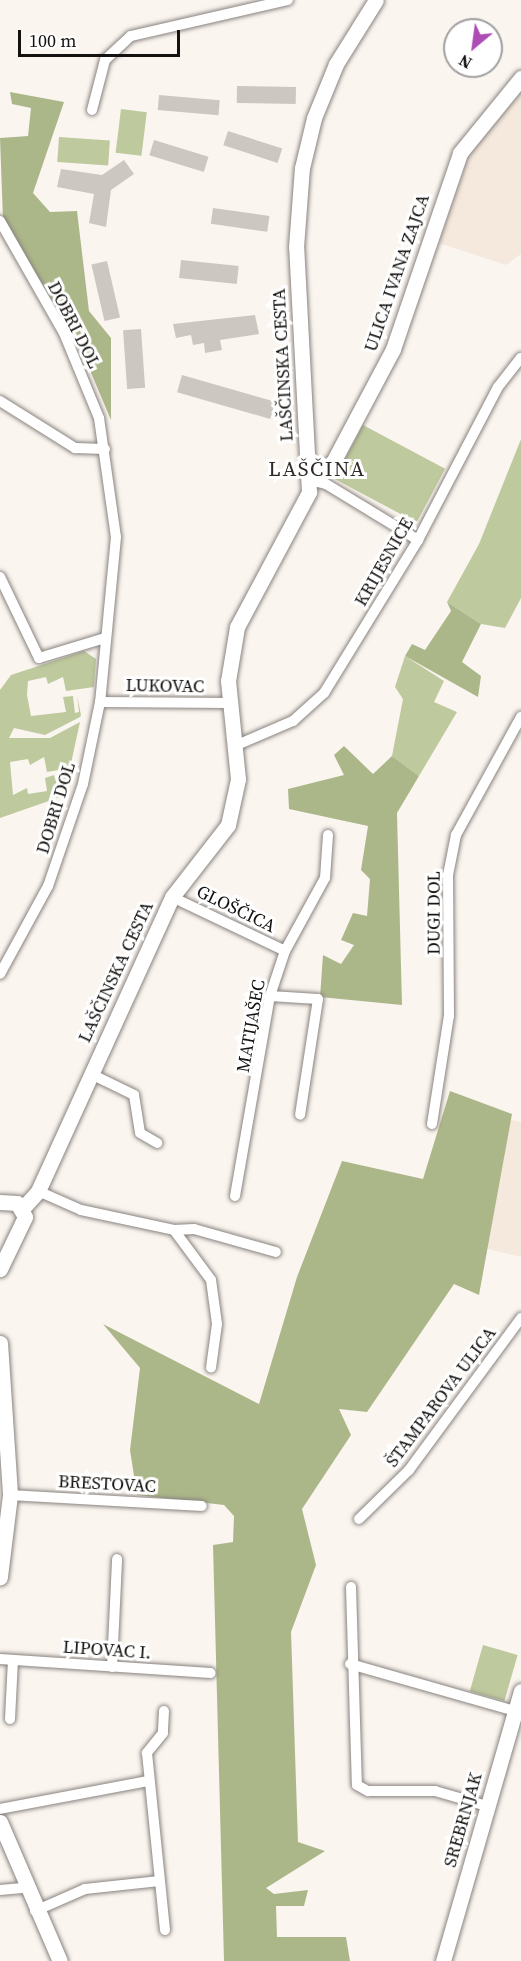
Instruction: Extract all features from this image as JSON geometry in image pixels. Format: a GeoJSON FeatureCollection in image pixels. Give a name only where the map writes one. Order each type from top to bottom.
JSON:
{"type":"FeatureCollection","features":[{"type":"Feature","properties":{"kind":"main road","name":"LAŠČINSKA CESTA"},"geometry":{"type":"LineString","coordinates":[[22,1209],[38,1191],[172,897],[228,825],[237,779],[237,745],[230,703],[229,667],[237,627],[305,507],[309,480],[296,247],[302,168],[327,87],[376,0]]}},
{"type":"Feature","properties":{"kind":"main road","name":"ULICA IVANA ZAJCA"},"geometry":{"type":"LineString","coordinates":[[309,480],[333,462],[383,371],[460,153],[521,78]]}},
{"type":"Feature","properties":{"kind":"main road"},"geometry":{"type":"LineString","coordinates":[[0,1269],[8,1236],[25,1222],[22,1209],[1,1201]]}},
{"type":"Feature","properties":{"kind":"main road"},"geometry":{"type":"LineString","coordinates":[[0,1343],[10,1495],[0,1577]]}},
{"type":"Feature","properties":{"kind":"main road","name":"SREBRNJAK"},"geometry":{"type":"LineString","coordinates":[[443,1961],[521,1691]]}},
{"type":"Feature","properties":{"kind":"main road"},"geometry":{"type":"LineString","coordinates":[[0,1822],[34,1911],[60,1961]]}},
{"type":"Feature","properties":{"kind":"street"},"geometry":{"type":"LineString","coordinates":[[92,110],[105,60],[131,36],[288,0]]}},
{"type":"Feature","properties":{"kind":"street","name":"DOBRI DOL"},"geometry":{"type":"LineString","coordinates":[[0,221],[68,343],[105,449],[116,537],[100,702],[83,784],[48,886],[0,974]]}},
{"type":"Feature","properties":{"kind":"street","name":"KRIJESNICE"},"geometry":{"type":"LineString","coordinates":[[237,745],[293,721],[324,693],[418,540],[487,406],[521,358]]}},
{"type":"Feature","properties":{"kind":"street"},"geometry":{"type":"LineString","coordinates":[[0,401],[75,448],[105,449]]}},
{"type":"Feature","properties":{"kind":"street"},"geometry":{"type":"LineString","coordinates":[[309,480],[330,486],[418,540]]}},
{"type":"Feature","properties":{"kind":"street"},"geometry":{"type":"LineString","coordinates":[[0,577],[39,658],[105,638]]}},
{"type":"Feature","properties":{"kind":"street","name":"LUKOVAC"},"geometry":{"type":"LineString","coordinates":[[100,702],[230,703]]}},
{"type":"Feature","properties":{"kind":"street","name":"DUGI DOL"},"geometry":{"type":"LineString","coordinates":[[432,1124],[449,1016],[450,865],[456,835],[521,717]]}},
{"type":"Feature","properties":{"kind":"street","name":"MATIJAŠEC"},"geometry":{"type":"LineString","coordinates":[[235,1196],[270,996],[285,951],[324,878],[328,835]]}},
{"type":"Feature","properties":{"kind":"street","name":"GLOŠČICA"},"geometry":{"type":"LineString","coordinates":[[172,897],[285,951]]}},
{"type":"Feature","properties":{"kind":"street"},"geometry":{"type":"LineString","coordinates":[[270,996],[318,999],[300,1115]]}},
{"type":"Feature","properties":{"kind":"street"},"geometry":{"type":"LineString","coordinates":[[92,1074],[134,1095],[140,1133],[157,1143]]}},
{"type":"Feature","properties":{"kind":"street"},"geometry":{"type":"LineString","coordinates":[[38,1191],[81,1210],[174,1230],[194,1229],[276,1252]]}},
{"type":"Feature","properties":{"kind":"street"},"geometry":{"type":"LineString","coordinates":[[174,1230],[211,1280],[217,1324],[211,1368]]}},
{"type":"Feature","properties":{"kind":"street","name":"ŠTAMPAROVA ULICA"},"geometry":{"type":"LineString","coordinates":[[359,1519],[410,1470],[521,1318]]}},
{"type":"Feature","properties":{"kind":"street","name":"BRESTOVAC"},"geometry":{"type":"LineString","coordinates":[[10,1495],[202,1506]]}},
{"type":"Feature","properties":{"kind":"street"},"geometry":{"type":"LineString","coordinates":[[112,1667],[117,1559]]}},
{"type":"Feature","properties":{"kind":"street"},"geometry":{"type":"LineString","coordinates":[[351,1587],[350,1664],[357,1785],[368,1791],[435,1791],[487,1806]]}},
{"type":"Feature","properties":{"kind":"street","name":"LIPOVAC I."},"geometry":{"type":"LineString","coordinates":[[0,1659],[211,1673]]}},
{"type":"Feature","properties":{"kind":"street"},"geometry":{"type":"LineString","coordinates":[[10,1719],[13,1660]]}},
{"type":"Feature","properties":{"kind":"street"},"geometry":{"type":"LineString","coordinates":[[350,1664],[515,1711]]}},
{"type":"Feature","properties":{"kind":"street"},"geometry":{"type":"LineString","coordinates":[[164,1711],[163,1733],[147,1753],[148,1781],[165,1930]]}},
{"type":"Feature","properties":{"kind":"street"},"geometry":{"type":"LineString","coordinates":[[0,1809],[148,1781]]}},
{"type":"Feature","properties":{"kind":"street"},"geometry":{"type":"LineString","coordinates":[[34,1911],[85,1889],[160,1881]]}},
{"type":"Feature","properties":{"kind":"street"},"geometry":{"type":"LineString","coordinates":[[0,1890],[25,1888]]}},
{"type":"Feature","properties":{"kind":"shaded area"},"geometry":{"type":"Polygon","coordinates":[[[521,92],[521,254],[506,265],[439,243],[470,153],[521,92]]]}},
{"type":"Feature","properties":{"kind":"shaded area"},"geometry":{"type":"Polygon","coordinates":[[[458,1108],[521,1122],[521,1257],[438,1237],[458,1108]]]}},
{"type":"Feature","properties":{"kind":"green space"},"geometry":{"type":"Polygon","coordinates":[[[10,92],[64,102],[33,193],[50,212],[77,211],[89,311],[111,338],[111,420],[78,342],[3,220],[0,138],[28,136],[31,108],[12,104],[10,92]]]}},
{"type":"Feature","properties":{"kind":"green space"},"geometry":{"type":"Polygon","coordinates":[[[121,109],[147,112],[141,156],[116,153],[121,109]]]}},
{"type":"Feature","properties":{"kind":"green space"},"geometry":{"type":"Polygon","coordinates":[[[59,137],[110,141],[108,165],[57,162],[59,137]]]}},
{"type":"Feature","properties":{"kind":"green space"},"geometry":{"type":"Polygon","coordinates":[[[363,425],[445,469],[416,523],[334,479],[363,425]]]}},
{"type":"Feature","properties":{"kind":"green space"},"geometry":{"type":"Polygon","coordinates":[[[521,439],[521,598],[505,628],[481,624],[447,602],[479,544],[521,439]]]}},
{"type":"Feature","properties":{"kind":"green space"},"geometry":{"type":"Polygon","coordinates":[[[447,602],[481,624],[462,662],[481,676],[478,697],[405,656],[412,644],[425,650],[451,611],[447,602]]]}},
{"type":"Feature","properties":{"kind":"green space"},"geometry":{"type":"Polygon","coordinates":[[[84,651],[96,659],[94,687],[66,691],[63,677],[48,684],[46,677],[28,681],[27,695],[31,716],[66,712],[63,697],[73,696],[75,713],[79,712],[77,695],[80,717],[45,735],[14,728],[9,738],[50,738],[80,722],[70,768],[47,772],[44,757],[30,765],[28,759],[10,762],[13,795],[27,788],[28,794],[47,791],[45,778],[54,775],[59,792],[56,776],[68,772],[63,796],[0,818],[0,690],[11,675],[84,651]]]}},
{"type":"Feature","properties":{"kind":"green space"},"geometry":{"type":"Polygon","coordinates":[[[405,656],[444,681],[434,702],[457,712],[419,776],[392,756],[403,699],[395,687],[405,656]]]}},
{"type":"Feature","properties":{"kind":"green space"},"geometry":{"type":"Polygon","coordinates":[[[344,746],[373,774],[392,756],[419,776],[397,813],[402,1005],[320,997],[323,955],[341,964],[354,945],[341,940],[353,913],[367,916],[370,879],[361,870],[368,826],[289,809],[288,789],[344,775],[334,755],[344,746]]]}},
{"type":"Feature","properties":{"kind":"green space"},"geometry":{"type":"Polygon","coordinates":[[[450,1091],[512,1114],[479,1295],[454,1284],[367,1412],[339,1409],[351,1435],[302,1509],[316,1565],[291,1632],[298,1842],[325,1851],[266,1888],[274,1894],[308,1890],[304,1906],[276,1906],[277,1937],[346,1937],[350,1961],[224,1961],[213,1545],[233,1542],[234,1516],[224,1505],[137,1495],[130,1450],[140,1368],[103,1324],[259,1404],[297,1277],[342,1161],[423,1179],[450,1091]]]}},
{"type":"Feature","properties":{"kind":"green space"},"geometry":{"type":"Polygon","coordinates":[[[483,1645],[518,1655],[504,1701],[470,1691],[483,1645]]]}},
{"type":"Feature","properties":{"kind":"building"},"geometry":{"type":"Polygon","coordinates":[[[237,86],[296,87],[296,104],[237,103],[237,86]]]}},
{"type":"Feature","properties":{"kind":"building"},"geometry":{"type":"Polygon","coordinates":[[[159,95],[220,100],[218,115],[158,110],[159,95]]]}},
{"type":"Feature","properties":{"kind":"building"},"geometry":{"type":"Polygon","coordinates":[[[228,131],[282,149],[278,163],[223,145],[228,131]]]}},
{"type":"Feature","properties":{"kind":"building"},"geometry":{"type":"Polygon","coordinates":[[[154,140],[209,157],[204,172],[149,155],[154,140]]]}},
{"type":"Feature","properties":{"kind":"building"},"geometry":{"type":"Polygon","coordinates":[[[124,160],[134,174],[111,190],[106,227],[89,223],[94,194],[57,187],[61,169],[102,175],[124,160]]]}},
{"type":"Feature","properties":{"kind":"building"},"geometry":{"type":"Polygon","coordinates":[[[213,208],[269,216],[267,232],[211,224],[213,208]]]}},
{"type":"Feature","properties":{"kind":"building"},"geometry":{"type":"Polygon","coordinates":[[[181,260],[239,266],[237,284],[179,278],[181,260]]]}},
{"type":"Feature","properties":{"kind":"building"},"geometry":{"type":"Polygon","coordinates":[[[107,261],[120,318],[104,321],[91,265],[107,261]]]}},
{"type":"Feature","properties":{"kind":"building"},"geometry":{"type":"Polygon","coordinates":[[[255,315],[259,334],[220,340],[222,350],[205,353],[204,343],[193,345],[191,335],[176,338],[173,324],[255,315]]]}},
{"type":"Feature","properties":{"kind":"building"},"geometry":{"type":"Polygon","coordinates":[[[141,329],[145,388],[127,389],[123,330],[141,329]]]}},
{"type":"Feature","properties":{"kind":"building"},"geometry":{"type":"Polygon","coordinates":[[[182,375],[275,402],[270,419],[177,392],[182,375]]]}},
{"type":"Feature","properties":{"kind":"district","name":"LAŠČINA"},"geometry":{"type":"Point","coordinates":[317,469]}}]}
